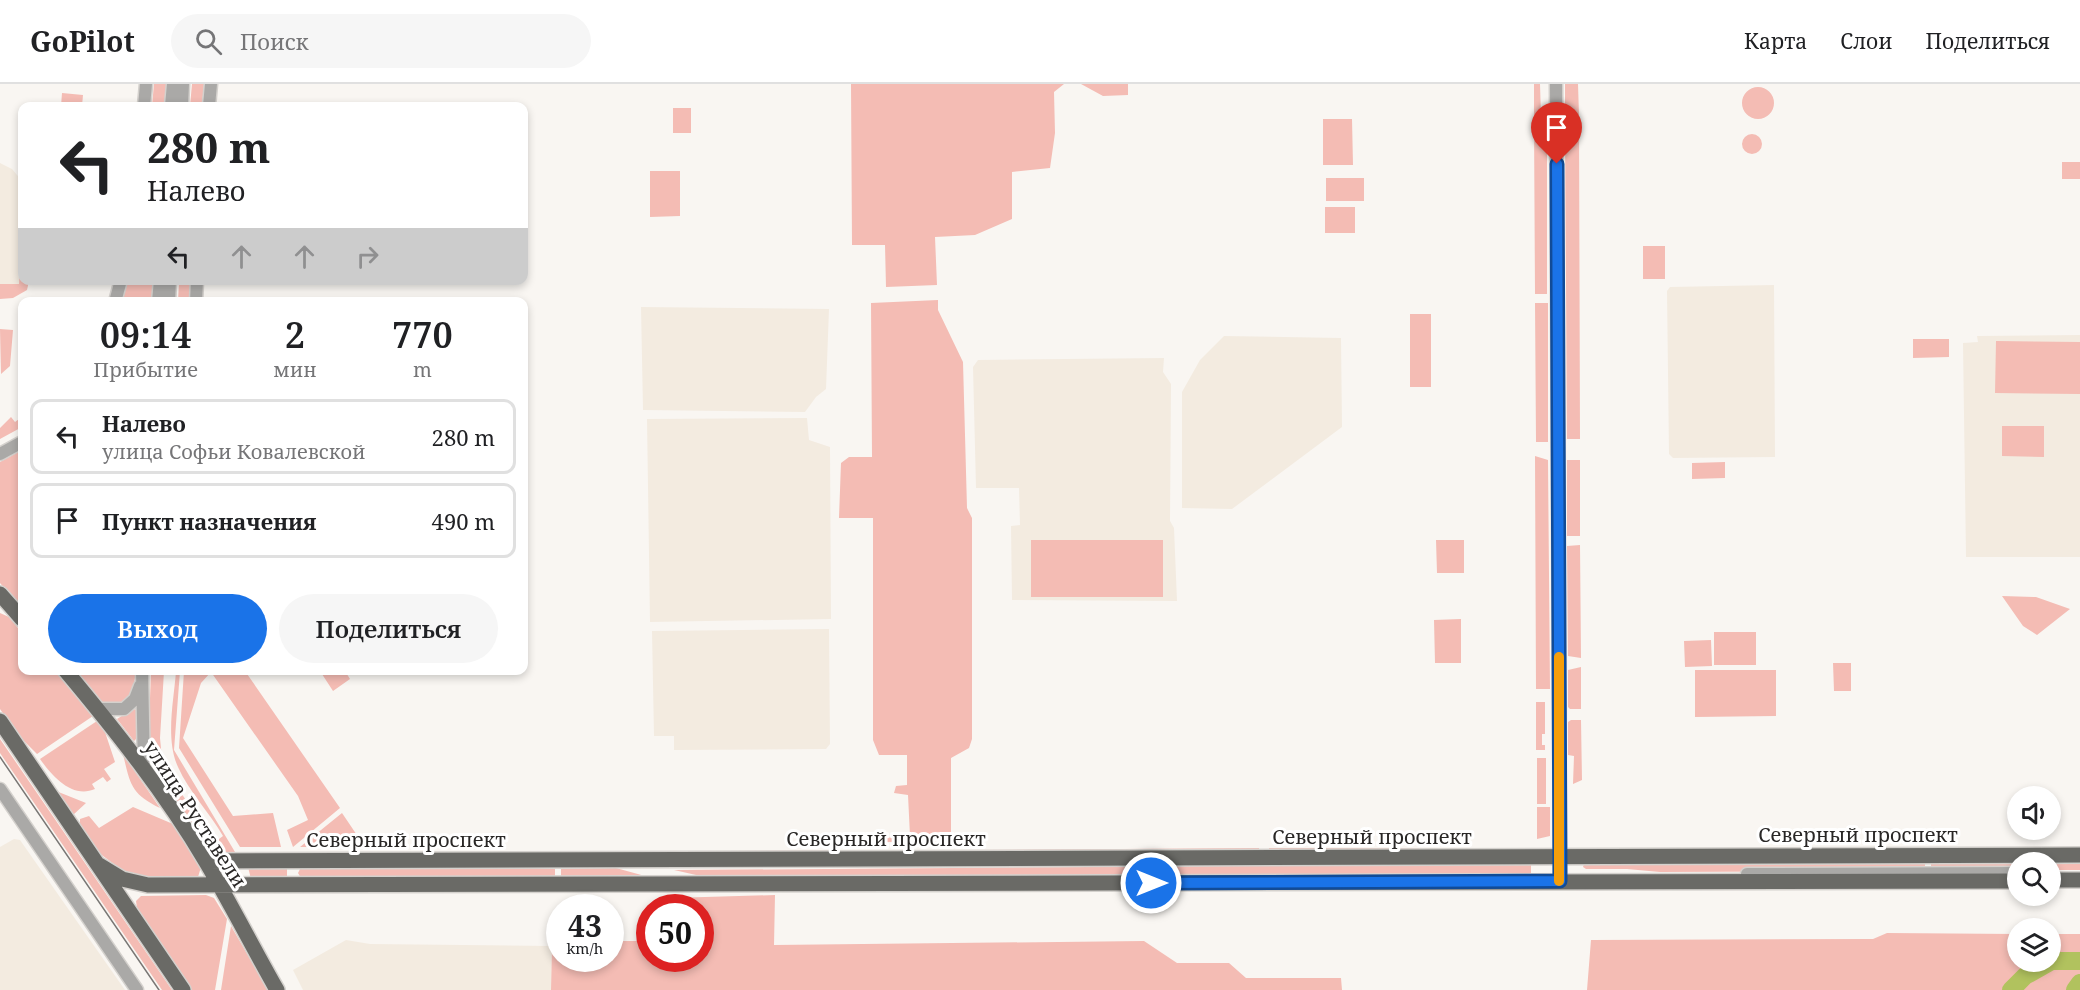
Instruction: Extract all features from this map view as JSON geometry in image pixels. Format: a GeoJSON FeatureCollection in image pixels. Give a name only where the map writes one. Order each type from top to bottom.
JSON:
{"type":"FeatureCollection","features":[{"type":"Feature","properties":{"kind":"main road"},"geometry":{"type":"LineString","coordinates":[[0,594],[18,614]]}},
{"type":"Feature","properties":{"kind":"main road"},"geometry":{"type":"LineString","coordinates":[[0,608],[18,617]]}},
{"type":"Feature","properties":{"kind":"main road","name":"улица Руставели"},"geometry":{"type":"LineString","coordinates":[[69,675],[98,709],[144,771],[206,861],[277,990]]}},
{"type":"Feature","properties":{"kind":"main road"},"geometry":{"type":"LineString","coordinates":[[0,721],[183,990]]}},
{"type":"Feature","properties":{"kind":"main road","name":"Северный проспект"},"geometry":{"type":"LineString","coordinates":[[206,861],[2080,855]]}},
{"type":"Feature","properties":{"kind":"main road"},"geometry":{"type":"LineString","coordinates":[[664,861],[665,884]]}},
{"type":"Feature","properties":{"kind":"main road","name":"Северный проспект"},"geometry":{"type":"LineString","coordinates":[[292,862],[292,885]]}},
{"type":"Feature","properties":{"kind":"main road","name":"Северный проспект"},"geometry":{"type":"LineString","coordinates":[[99,865],[122,879],[148,885],[1560,878],[2007,881]]}},
{"type":"Feature","properties":{"kind":"main road"},"geometry":{"type":"LineString","coordinates":[[2061,880],[2080,880]]}},
{"type":"Feature","properties":{"kind":"street"},"geometry":{"type":"LineString","coordinates":[[144,102],[146,84]]}},
{"type":"Feature","properties":{"kind":"street"},"geometry":{"type":"LineString","coordinates":[[171,102],[173,84]]}},
{"type":"Feature","properties":{"kind":"street"},"geometry":{"type":"LineString","coordinates":[[182,102],[183,84]]}},
{"type":"Feature","properties":{"kind":"street"},"geometry":{"type":"LineString","coordinates":[[209,102],[211,84]]}},
{"type":"Feature","properties":{"kind":"street"},"geometry":{"type":"LineString","coordinates":[[1556,84],[1560,878]]}},
{"type":"Feature","properties":{"kind":"street"},"geometry":{"type":"LineString","coordinates":[[0,454],[18,444]]}},
{"type":"Feature","properties":{"kind":"street"},"geometry":{"type":"LineString","coordinates":[[142,675],[144,771]]}},
{"type":"Feature","properties":{"kind":"street"},"geometry":{"type":"LineString","coordinates":[[98,709],[124,709],[135,699],[141,685]]}},
{"type":"Feature","properties":{"kind":"street"},"geometry":{"type":"LineString","coordinates":[[0,789],[137,990]]}},
{"type":"Feature","properties":{"kind":"street","name":"Северный проспект"},"geometry":{"type":"LineString","coordinates":[[1560,878],[2007,873]]}},
{"type":"Feature","properties":{"kind":"street"},"geometry":{"type":"LineString","coordinates":[[2061,873],[2080,873]]}},
{"type":"Feature","properties":{"kind":"shaded area"},"geometry":{"type":"Polygon","coordinates":[[[154,84],[167,84],[165,102],[152,102],[154,84]]]}},
{"type":"Feature","properties":{"kind":"shaded area"},"geometry":{"type":"Polygon","coordinates":[[[192,84],[204,84],[202,102],[190,102],[192,84]]]}},
{"type":"Feature","properties":{"kind":"shaded area"},"geometry":{"type":"Polygon","coordinates":[[[851,84],[1064,84],[1054,92],[1055,133],[1050,168],[1012,172],[1012,219],[975,235],[935,237],[937,285],[886,287],[885,245],[852,245],[851,84]]]}},
{"type":"Feature","properties":{"kind":"shaded area"},"geometry":{"type":"Polygon","coordinates":[[[1081,84],[1128,84],[1128,95],[1103,96],[1081,84]]]}},
{"type":"Feature","properties":{"kind":"shaded area"},"geometry":{"type":"Polygon","coordinates":[[[1534,84],[1540,84],[1541,117],[1534,117],[1534,84]]]}},
{"type":"Feature","properties":{"kind":"shaded area"},"geometry":{"type":"Polygon","coordinates":[[[1565,84],[1578,84],[1579,115],[1565,113],[1565,84]]]}},
{"type":"Feature","properties":{"kind":"shaded area"},"geometry":{"type":"Polygon","coordinates":[[[1758,87],[1769,92],[1774,103],[1769,114],[1758,119],[1747,114],[1742,103],[1747,92],[1758,87]]]}},
{"type":"Feature","properties":{"kind":"shaded area"},"geometry":{"type":"Polygon","coordinates":[[[62,93],[83,95],[82,102],[61,102],[62,93]]]}},
{"type":"Feature","properties":{"kind":"shaded area"},"geometry":{"type":"Polygon","coordinates":[[[673,108],[691,108],[691,133],[673,133],[673,108]]]}},
{"type":"Feature","properties":{"kind":"shaded area"},"geometry":{"type":"Polygon","coordinates":[[[1323,119],[1352,119],[1353,165],[1323,165],[1323,119]]]}},
{"type":"Feature","properties":{"kind":"shaded area"},"geometry":{"type":"Polygon","coordinates":[[[1534,121],[1547,121],[1547,294],[1535,294],[1534,121]]]}},
{"type":"Feature","properties":{"kind":"shaded area"},"geometry":{"type":"Polygon","coordinates":[[[1568,121],[1579,121],[1580,439],[1567,439],[1565,125],[1568,121]]]}},
{"type":"Feature","properties":{"kind":"shaded area"},"geometry":{"type":"Polygon","coordinates":[[[1752,134],[1759,137],[1762,144],[1759,151],[1752,154],[1745,151],[1742,144],[1745,137],[1752,134]]]}},
{"type":"Feature","properties":{"kind":"shaded area"},"geometry":{"type":"Polygon","coordinates":[[[2062,162],[2080,162],[2080,179],[2062,179],[2062,162]]]}},
{"type":"Feature","properties":{"kind":"shaded area"},"geometry":{"type":"Polygon","coordinates":[[[0,163],[12,169],[18,176],[18,284],[0,284],[0,163]]]}},
{"type":"Feature","properties":{"kind":"shaded area"},"geometry":{"type":"Polygon","coordinates":[[[650,171],[680,171],[680,216],[650,217],[650,171]]]}},
{"type":"Feature","properties":{"kind":"shaded area"},"geometry":{"type":"Polygon","coordinates":[[[1326,178],[1364,178],[1364,201],[1326,201],[1326,178]]]}},
{"type":"Feature","properties":{"kind":"shaded area"},"geometry":{"type":"Polygon","coordinates":[[[1325,207],[1355,207],[1355,233],[1325,233],[1325,207]]]}},
{"type":"Feature","properties":{"kind":"shaded area"},"geometry":{"type":"Polygon","coordinates":[[[1643,246],[1665,246],[1665,279],[1643,279],[1643,246]]]}},
{"type":"Feature","properties":{"kind":"shaded area"},"geometry":{"type":"Polygon","coordinates":[[[0,284],[28,285],[27,290],[13,298],[0,299],[0,284]]]}},
{"type":"Feature","properties":{"kind":"shaded area"},"geometry":{"type":"Polygon","coordinates":[[[126,285],[154,285],[153,297],[122,297],[126,285]]]}},
{"type":"Feature","properties":{"kind":"shaded area"},"geometry":{"type":"Polygon","coordinates":[[[179,285],[191,285],[190,297],[178,297],[179,285]]]}},
{"type":"Feature","properties":{"kind":"shaded area"},"geometry":{"type":"Polygon","coordinates":[[[1774,285],[1775,457],[1673,458],[1669,454],[1667,291],[1670,287],[1774,285]]]}},
{"type":"Feature","properties":{"kind":"shaded area"},"geometry":{"type":"Polygon","coordinates":[[[938,300],[938,310],[963,362],[967,508],[972,518],[972,739],[969,748],[951,758],[951,837],[957,841],[883,842],[883,838],[910,836],[908,795],[894,793],[896,786],[907,785],[907,755],[879,755],[873,740],[873,518],[839,518],[841,463],[849,457],[872,457],[871,303],[938,300]]]}},
{"type":"Feature","properties":{"kind":"shaded area"},"geometry":{"type":"Polygon","coordinates":[[[1535,303],[1548,303],[1548,442],[1536,442],[1535,303]]]}},
{"type":"Feature","properties":{"kind":"shaded area"},"geometry":{"type":"Polygon","coordinates":[[[641,307],[829,309],[826,389],[816,397],[805,412],[643,410],[641,307]]]}},
{"type":"Feature","properties":{"kind":"shaded area"},"geometry":{"type":"Polygon","coordinates":[[[1410,314],[1431,314],[1431,387],[1410,387],[1410,314]]]}},
{"type":"Feature","properties":{"kind":"shaded area"},"geometry":{"type":"Polygon","coordinates":[[[0,329],[13,330],[10,366],[1,374],[0,329]]]}},
{"type":"Feature","properties":{"kind":"shaded area"},"geometry":{"type":"Polygon","coordinates":[[[2080,335],[2080,557],[1966,557],[1963,343],[1978,342],[1977,336],[2080,335]]]}},
{"type":"Feature","properties":{"kind":"shaded area"},"geometry":{"type":"Polygon","coordinates":[[[1224,336],[1341,338],[1342,427],[1232,509],[1182,508],[1182,392],[1200,360],[1224,336]]]}},
{"type":"Feature","properties":{"kind":"shaded area"},"geometry":{"type":"Polygon","coordinates":[[[1913,339],[1949,339],[1949,357],[1913,358],[1913,339]]]}},
{"type":"Feature","properties":{"kind":"shaded area"},"geometry":{"type":"Polygon","coordinates":[[[1996,341],[2080,342],[2080,394],[1995,393],[1996,341]]]}},
{"type":"Feature","properties":{"kind":"shaded area"},"geometry":{"type":"Polygon","coordinates":[[[1164,358],[1163,372],[1171,384],[1170,521],[1174,528],[1177,601],[1012,600],[1011,526],[1020,525],[1019,488],[976,488],[973,367],[978,360],[1164,358]]]}},
{"type":"Feature","properties":{"kind":"shaded area"},"geometry":{"type":"Polygon","coordinates":[[[11,417],[15,422],[18,420],[18,429],[0,439],[0,428],[11,417]]]}},
{"type":"Feature","properties":{"kind":"shaded area"},"geometry":{"type":"Polygon","coordinates":[[[807,418],[809,440],[830,447],[831,619],[650,622],[647,419],[807,418]]]}},
{"type":"Feature","properties":{"kind":"shaded area"},"geometry":{"type":"Polygon","coordinates":[[[2002,426],[2044,426],[2044,457],[2002,456],[2002,426]]]}},
{"type":"Feature","properties":{"kind":"shaded area"},"geometry":{"type":"Polygon","coordinates":[[[18,452],[18,604],[0,583],[0,462],[18,452]]]}},
{"type":"Feature","properties":{"kind":"shaded area"},"geometry":{"type":"Polygon","coordinates":[[[1535,456],[1548,460],[1550,689],[1536,689],[1535,456]]]}},
{"type":"Feature","properties":{"kind":"shaded area"},"geometry":{"type":"Polygon","coordinates":[[[1567,460],[1580,460],[1580,536],[1567,536],[1567,460]]]}},
{"type":"Feature","properties":{"kind":"shaded area"},"geometry":{"type":"Polygon","coordinates":[[[1725,462],[1725,478],[1692,479],[1692,463],[1725,462]]]}},
{"type":"Feature","properties":{"kind":"shaded area"},"geometry":{"type":"Polygon","coordinates":[[[1031,540],[1163,540],[1163,597],[1031,597],[1031,540]]]}},
{"type":"Feature","properties":{"kind":"shaded area"},"geometry":{"type":"Polygon","coordinates":[[[1436,540],[1464,540],[1464,573],[1437,573],[1436,540]]]}},
{"type":"Feature","properties":{"kind":"shaded area"},"geometry":{"type":"Polygon","coordinates":[[[1580,545],[1581,658],[1568,656],[1567,546],[1580,545]]]}},
{"type":"Feature","properties":{"kind":"shaded area"},"geometry":{"type":"Polygon","coordinates":[[[2002,596],[2036,597],[2070,609],[2037,635],[2023,626],[2002,596]]]}},
{"type":"Feature","properties":{"kind":"shaded area"},"geometry":{"type":"Polygon","coordinates":[[[0,613],[9,617],[18,628],[18,675],[59,675],[93,716],[37,754],[18,735],[0,709],[0,613]]]}},
{"type":"Feature","properties":{"kind":"shaded area"},"geometry":{"type":"Polygon","coordinates":[[[1461,619],[1461,663],[1435,663],[1434,620],[1461,619]]]}},
{"type":"Feature","properties":{"kind":"shaded area"},"geometry":{"type":"Polygon","coordinates":[[[829,629],[830,744],[826,749],[674,750],[674,736],[654,736],[652,631],[829,629]]]}},
{"type":"Feature","properties":{"kind":"shaded area"},"geometry":{"type":"Polygon","coordinates":[[[1714,632],[1756,632],[1756,665],[1714,665],[1714,632]]]}},
{"type":"Feature","properties":{"kind":"shaded area"},"geometry":{"type":"Polygon","coordinates":[[[1711,640],[1712,666],[1685,667],[1684,641],[1711,640]]]}},
{"type":"Feature","properties":{"kind":"shaded area"},"geometry":{"type":"Polygon","coordinates":[[[1833,663],[1851,663],[1851,691],[1834,691],[1833,663]]]}},
{"type":"Feature","properties":{"kind":"shaded area"},"geometry":{"type":"Polygon","coordinates":[[[1581,667],[1581,709],[1570,709],[1568,707],[1568,670],[1581,667]]]}},
{"type":"Feature","properties":{"kind":"shaded area"},"geometry":{"type":"Polygon","coordinates":[[[1695,670],[1776,670],[1776,716],[1695,717],[1695,670]]]}},
{"type":"Feature","properties":{"kind":"shaded area"},"geometry":{"type":"Polygon","coordinates":[[[78,675],[135,675],[132,697],[128,703],[104,705],[78,675]]]}},
{"type":"Feature","properties":{"kind":"shaded area"},"geometry":{"type":"Polygon","coordinates":[[[151,675],[164,675],[160,738],[162,759],[170,777],[215,842],[223,836],[188,785],[174,756],[171,719],[176,675],[180,675],[174,750],[238,857],[218,855],[207,849],[159,778],[148,753],[151,675]]]}},
{"type":"Feature","properties":{"kind":"shaded area"},"geometry":{"type":"Polygon","coordinates":[[[184,675],[208,675],[201,683],[183,738],[233,816],[273,813],[281,847],[240,847],[179,748],[184,675]]]}},
{"type":"Feature","properties":{"kind":"shaded area"},"geometry":{"type":"Polygon","coordinates":[[[213,675],[248,675],[340,808],[293,847],[287,830],[308,820],[298,796],[213,675]]]}},
{"type":"Feature","properties":{"kind":"shaded area"},"geometry":{"type":"Polygon","coordinates":[[[323,675],[348,675],[350,679],[333,691],[323,675]]]}},
{"type":"Feature","properties":{"kind":"shaded area"},"geometry":{"type":"Polygon","coordinates":[[[1536,702],[1545,702],[1545,734],[1542,734],[1542,745],[1545,745],[1545,750],[1536,750],[1536,702]]]}},
{"type":"Feature","properties":{"kind":"shaded area"},"geometry":{"type":"Polygon","coordinates":[[[133,709],[138,710],[137,738],[134,741],[117,719],[133,709]]]}},
{"type":"Feature","properties":{"kind":"shaded area"},"geometry":{"type":"Polygon","coordinates":[[[1581,720],[1582,780],[1573,784],[1574,756],[1568,755],[1568,722],[1581,720]]]}},
{"type":"Feature","properties":{"kind":"shaded area"},"geometry":{"type":"Polygon","coordinates":[[[97,721],[104,729],[115,762],[104,769],[111,779],[107,782],[103,777],[92,784],[95,789],[78,791],[57,779],[40,759],[97,721]]]}},
{"type":"Feature","properties":{"kind":"shaded area"},"geometry":{"type":"Polygon","coordinates":[[[0,739],[172,990],[162,990],[0,753],[0,739]]]}},
{"type":"Feature","properties":{"kind":"shaded area"},"geometry":{"type":"Polygon","coordinates":[[[123,754],[160,808],[137,793],[130,781],[123,754]]]}},
{"type":"Feature","properties":{"kind":"shaded area"},"geometry":{"type":"Polygon","coordinates":[[[1537,758],[1546,758],[1546,804],[1537,804],[1537,758]]]}},
{"type":"Feature","properties":{"kind":"shaded area"},"geometry":{"type":"Polygon","coordinates":[[[56,791],[86,803],[73,815],[56,791]]]}},
{"type":"Feature","properties":{"kind":"shaded area"},"geometry":{"type":"Polygon","coordinates":[[[133,807],[173,824],[201,867],[198,877],[156,879],[140,877],[122,870],[99,853],[80,826],[80,819],[89,816],[99,828],[133,807]]]}},
{"type":"Feature","properties":{"kind":"shaded area"},"geometry":{"type":"Polygon","coordinates":[[[1537,807],[1550,807],[1550,836],[1537,839],[1537,807]]]}},
{"type":"Feature","properties":{"kind":"shaded area"},"geometry":{"type":"Polygon","coordinates":[[[342,813],[365,847],[300,847],[342,813]]]}},
{"type":"Feature","properties":{"kind":"shaded area"},"geometry":{"type":"Polygon","coordinates":[[[14,839],[20,840],[125,990],[0,990],[0,847],[14,839]]]}},
{"type":"Feature","properties":{"kind":"shaded area"},"geometry":{"type":"Polygon","coordinates":[[[1259,848],[1259,851],[969,853],[969,850],[1259,848]]]}},
{"type":"Feature","properties":{"kind":"shaded area"},"geometry":{"type":"Polygon","coordinates":[[[1269,848],[1419,848],[1419,850],[1269,851],[1269,848]]]}},
{"type":"Feature","properties":{"kind":"shaded area"},"geometry":{"type":"Polygon","coordinates":[[[874,850],[874,853],[579,855],[579,852],[874,850]]]}},
{"type":"Feature","properties":{"kind":"shaded area"},"geometry":{"type":"Polygon","coordinates":[[[2007,861],[2007,870],[1931,870],[1931,862],[2007,861]]]}},
{"type":"Feature","properties":{"kind":"shaded area"},"geometry":{"type":"Polygon","coordinates":[[[2061,861],[2080,861],[2080,870],[2061,870],[2061,861]]]}},
{"type":"Feature","properties":{"kind":"shaded area"},"geometry":{"type":"Polygon","coordinates":[[[1925,862],[1925,871],[1660,872],[1586,869],[1583,867],[1584,864],[1925,862]]]}},
{"type":"Feature","properties":{"kind":"shaded area"},"geometry":{"type":"Polygon","coordinates":[[[1531,864],[1531,873],[705,877],[674,870],[1531,864]]]}},
{"type":"Feature","properties":{"kind":"shaded area"},"geometry":{"type":"Polygon","coordinates":[[[483,866],[555,869],[555,878],[301,878],[298,873],[301,867],[483,866]]]}},
{"type":"Feature","properties":{"kind":"shaded area"},"geometry":{"type":"Polygon","coordinates":[[[229,867],[238,867],[242,879],[225,876],[224,871],[229,867]]]}},
{"type":"Feature","properties":{"kind":"shaded area"},"geometry":{"type":"Polygon","coordinates":[[[248,867],[287,867],[287,878],[251,879],[248,867]]]}},
{"type":"Feature","properties":{"kind":"shaded area"},"geometry":{"type":"Polygon","coordinates":[[[616,868],[645,876],[561,878],[561,869],[616,868]]]}},
{"type":"Feature","properties":{"kind":"shaded area"},"geometry":{"type":"Polygon","coordinates":[[[206,895],[214,898],[227,919],[215,990],[192,990],[137,908],[136,901],[141,896],[206,895]]]}},
{"type":"Feature","properties":{"kind":"shaded area"},"geometry":{"type":"Polygon","coordinates":[[[775,895],[774,945],[1144,941],[1177,963],[1229,963],[1246,978],[1341,978],[1342,990],[551,990],[551,972],[624,972],[624,941],[636,941],[636,972],[714,972],[714,897],[775,895]]]}},
{"type":"Feature","properties":{"kind":"shaded area"},"geometry":{"type":"Polygon","coordinates":[[[231,926],[268,990],[221,990],[231,926]]]}},
{"type":"Feature","properties":{"kind":"shaded area"},"geometry":{"type":"Polygon","coordinates":[[[1887,933],[2007,934],[2007,972],[2061,972],[2061,934],[2080,934],[2080,990],[1587,990],[1591,940],[1873,939],[1887,933]]]}},
{"type":"Feature","properties":{"kind":"shaded area"},"geometry":{"type":"Polygon","coordinates":[[[346,940],[370,944],[546,946],[546,972],[551,972],[551,990],[303,990],[293,970],[346,940]]]}},
{"type":"Feature","properties":{"kind":"waterway"},"geometry":{"type":"LineString","coordinates":[[2061,961],[2080,961]]}},
{"type":"Feature","properties":{"kind":"waterway"},"geometry":{"type":"LineString","coordinates":[[2011,990],[2032,972]]}},
{"type":"Feature","properties":{"kind":"waterway"},"geometry":{"type":"LineString","coordinates":[[2075,990],[2080,983]]}},
{"type":"Feature","properties":{"kind":"tram line"},"geometry":{"type":"LineString","coordinates":[[0,757],[159,990]]}},
{"type":"Feature","properties":{"kind":"slow traffic"},"geometry":{"type":"LineString","coordinates":[[1559,657],[1559,881]]}},
{"type":"Feature","properties":{"kind":"route"},"geometry":{"type":"LineString","coordinates":[[1151,883],[1560,881],[1557,164]]}}]}
